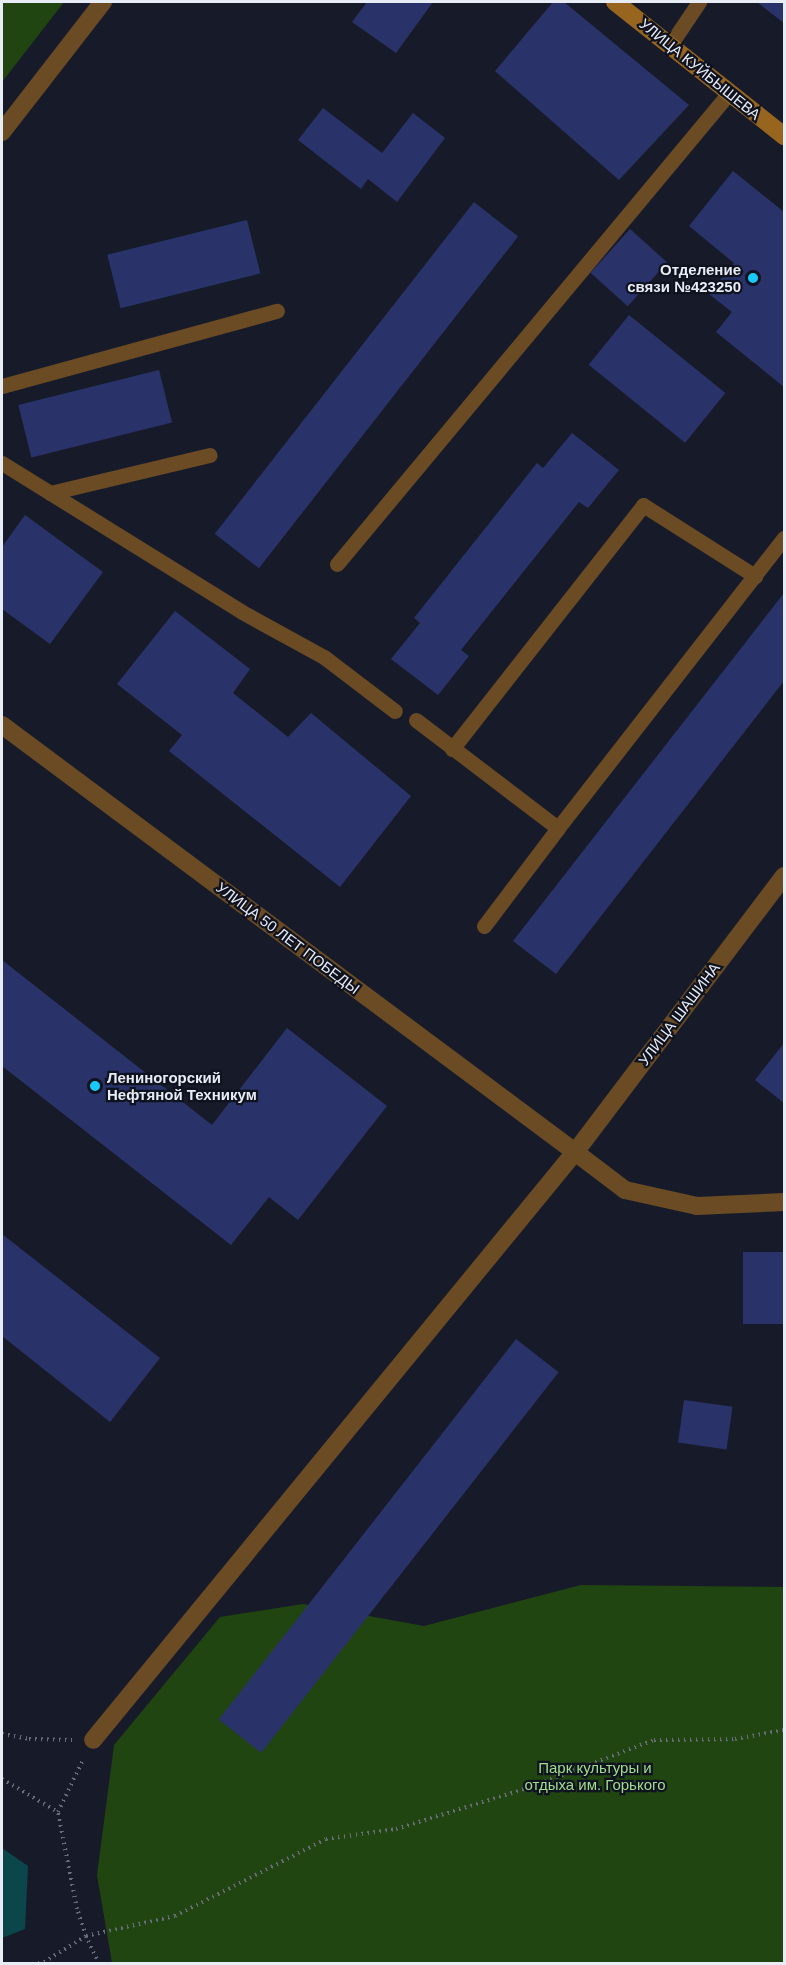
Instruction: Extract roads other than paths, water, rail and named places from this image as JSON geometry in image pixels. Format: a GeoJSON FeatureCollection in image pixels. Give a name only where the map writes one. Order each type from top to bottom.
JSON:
{"type":"FeatureCollection","features":[{"type":"Feature","properties":{"kind":"main road","name":"УЛИЦА КУЙБЫШЕВА"},"geometry":{"type":"LineString","coordinates":[[615,2],[784,136]]}},
{"type":"Feature","properties":{"kind":"street"},"geometry":{"type":"LineString","coordinates":[[2,132],[103,2]]}},
{"type":"Feature","properties":{"kind":"street","name":"УЛИЦА 50 ЛЕТ ПОБЕДЫ"},"geometry":{"type":"LineString","coordinates":[[2,725],[625,1190],[697,1206],[784,1202]]}},
{"type":"Feature","properties":{"kind":"street","name":"УЛИЦА ШАШИНА"},"geometry":{"type":"LineString","coordinates":[[93,1740],[575,1152],[781,888]]}},
{"type":"Feature","properties":{"kind":"lane"},"geometry":{"type":"LineString","coordinates":[[670,45],[699,2]]}},
{"type":"Feature","properties":{"kind":"lane"},"geometry":{"type":"LineString","coordinates":[[337,564],[729,93]]}},
{"type":"Feature","properties":{"kind":"lane"},"geometry":{"type":"LineString","coordinates":[[2,386],[277,311]]}},
{"type":"Feature","properties":{"kind":"lane"},"geometry":{"type":"LineString","coordinates":[[50,493],[210,455]]}},
{"type":"Feature","properties":{"kind":"lane"},"geometry":{"type":"LineString","coordinates":[[2,463],[242,612],[324,657],[395,711]]}},
{"type":"Feature","properties":{"kind":"lane"},"geometry":{"type":"LineString","coordinates":[[452,749],[643,505],[755,576]]}},
{"type":"Feature","properties":{"kind":"lane"},"geometry":{"type":"LineString","coordinates":[[484,926],[784,538]]}},
{"type":"Feature","properties":{"kind":"lane"},"geometry":{"type":"LineString","coordinates":[[416,720],[558,828]]}},
{"type":"Feature","properties":{"kind":"place","name":"Отделение связи №423250"},"geometry":{"type":"Point","coordinates":[753,278]}},
{"type":"Feature","properties":{"kind":"place","name":"Лениногорский Нефтяной Техникум"},"geometry":{"type":"Point","coordinates":[95,1086]}},
{"type":"Feature","properties":{"kind":"park label","name":"Парк культуры и отдыха им. Горького"},"geometry":{"type":"Point","coordinates":[595,1776]}}]}
